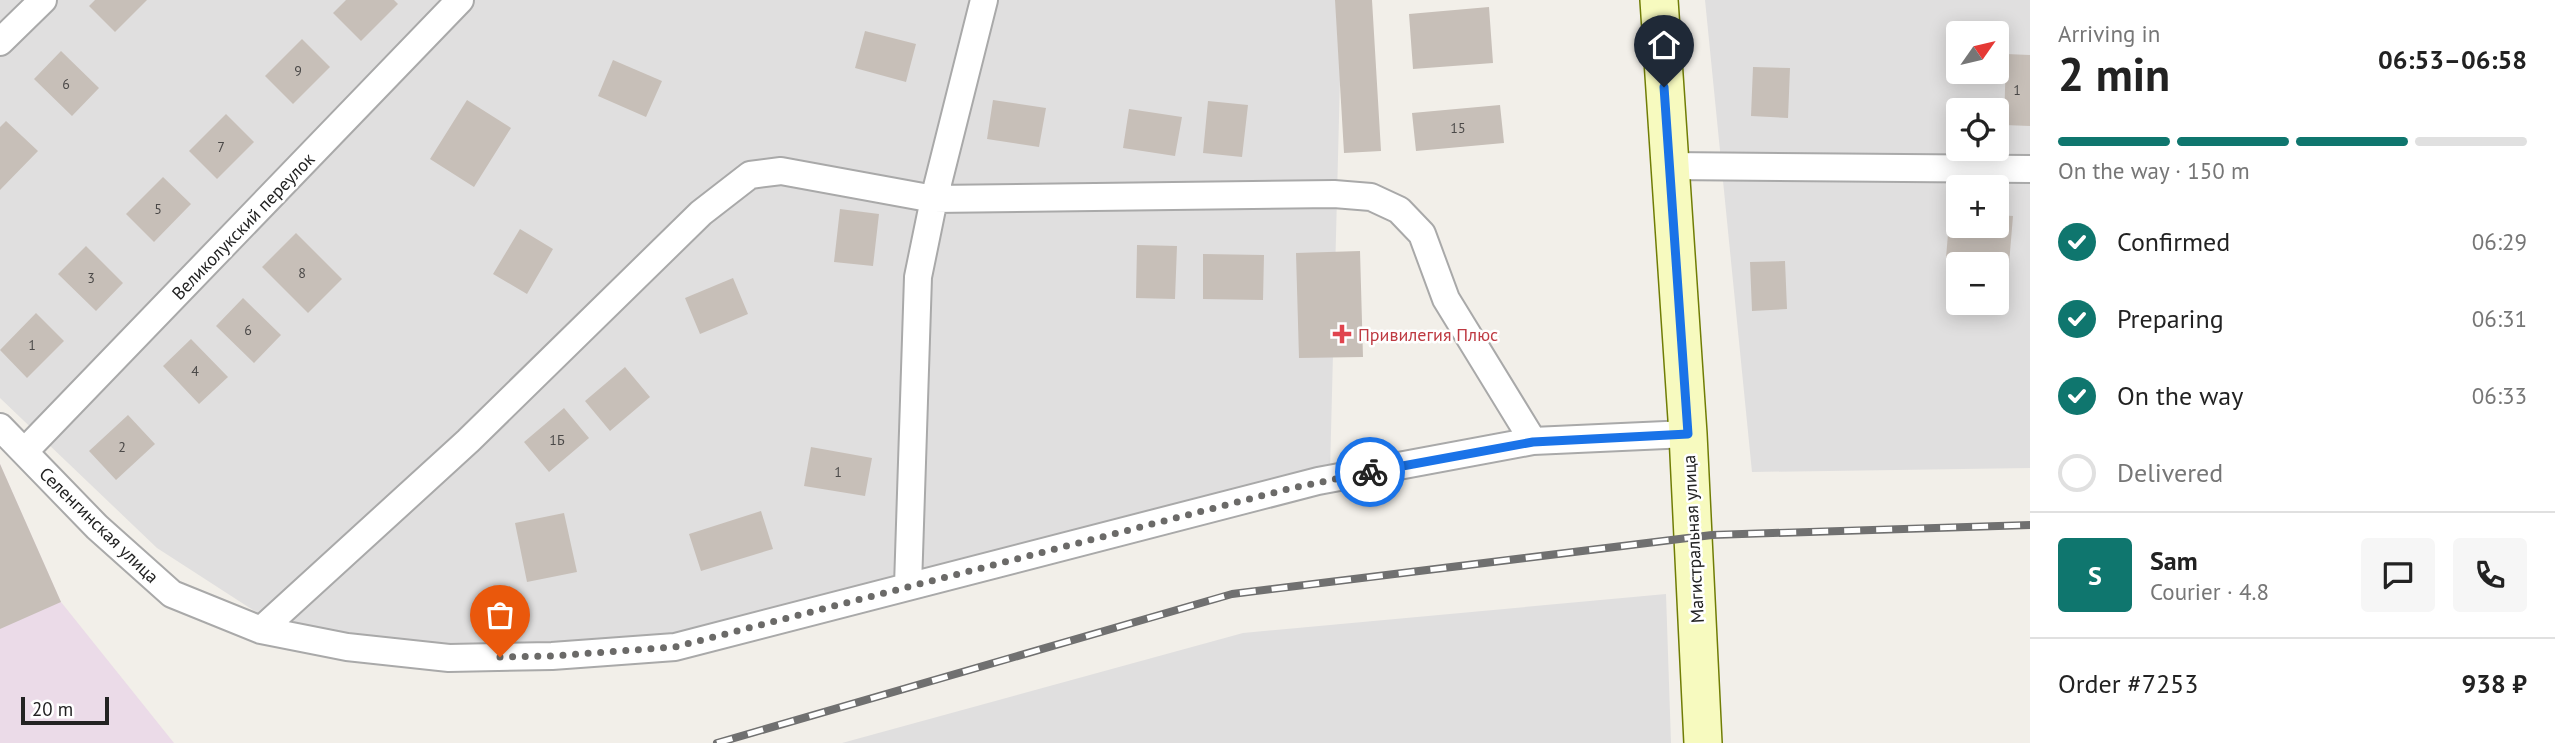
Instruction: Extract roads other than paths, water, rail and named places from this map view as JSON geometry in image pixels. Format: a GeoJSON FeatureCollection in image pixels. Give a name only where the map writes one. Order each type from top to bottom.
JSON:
{"type":"FeatureCollection","features":[{"type":"Feature","properties":{"kind":"main road","name":"Магистральная улица"},"geometry":{"type":"LineString","coordinates":[[1659,0],[1688,434],[1703,743]]}},
{"type":"Feature","properties":{"kind":"street"},"geometry":{"type":"LineString","coordinates":[[0,42],[43,0]]}},
{"type":"Feature","properties":{"kind":"street","name":"Великолукский переулок"},"geometry":{"type":"LineString","coordinates":[[25,451],[460,0]]}},
{"type":"Feature","properties":{"kind":"street"},"geometry":{"type":"LineString","coordinates":[[908,586],[918,276],[934,199],[984,0]]}},
{"type":"Feature","properties":{"kind":"street"},"geometry":{"type":"LineString","coordinates":[[1669,166],[2030,169]]}},
{"type":"Feature","properties":{"kind":"street"},"geometry":{"type":"LineString","coordinates":[[261,630],[468,441],[701,213],[750,175],[781,172],[934,199],[1334,194],[1371,197],[1399,210],[1422,234],[1446,299],[1533,442]]}},
{"type":"Feature","properties":{"kind":"street","name":"Селенгинская улица"},"geometry":{"type":"LineString","coordinates":[[0,427],[97,527],[172,594],[261,630],[347,647],[449,657],[552,656],[675,647],[1318,481],[1533,442],[1688,434]]}},
{"type":"Feature","properties":{"kind":"railway"},"geometry":{"type":"LineString","coordinates":[[717,743],[1232,594],[1712,535],[2030,525]]}},
{"type":"Feature","properties":{"kind":"place","name":"Привилегия Плюс"},"geometry":{"type":"Point","coordinates":[1342,334]}}]}
